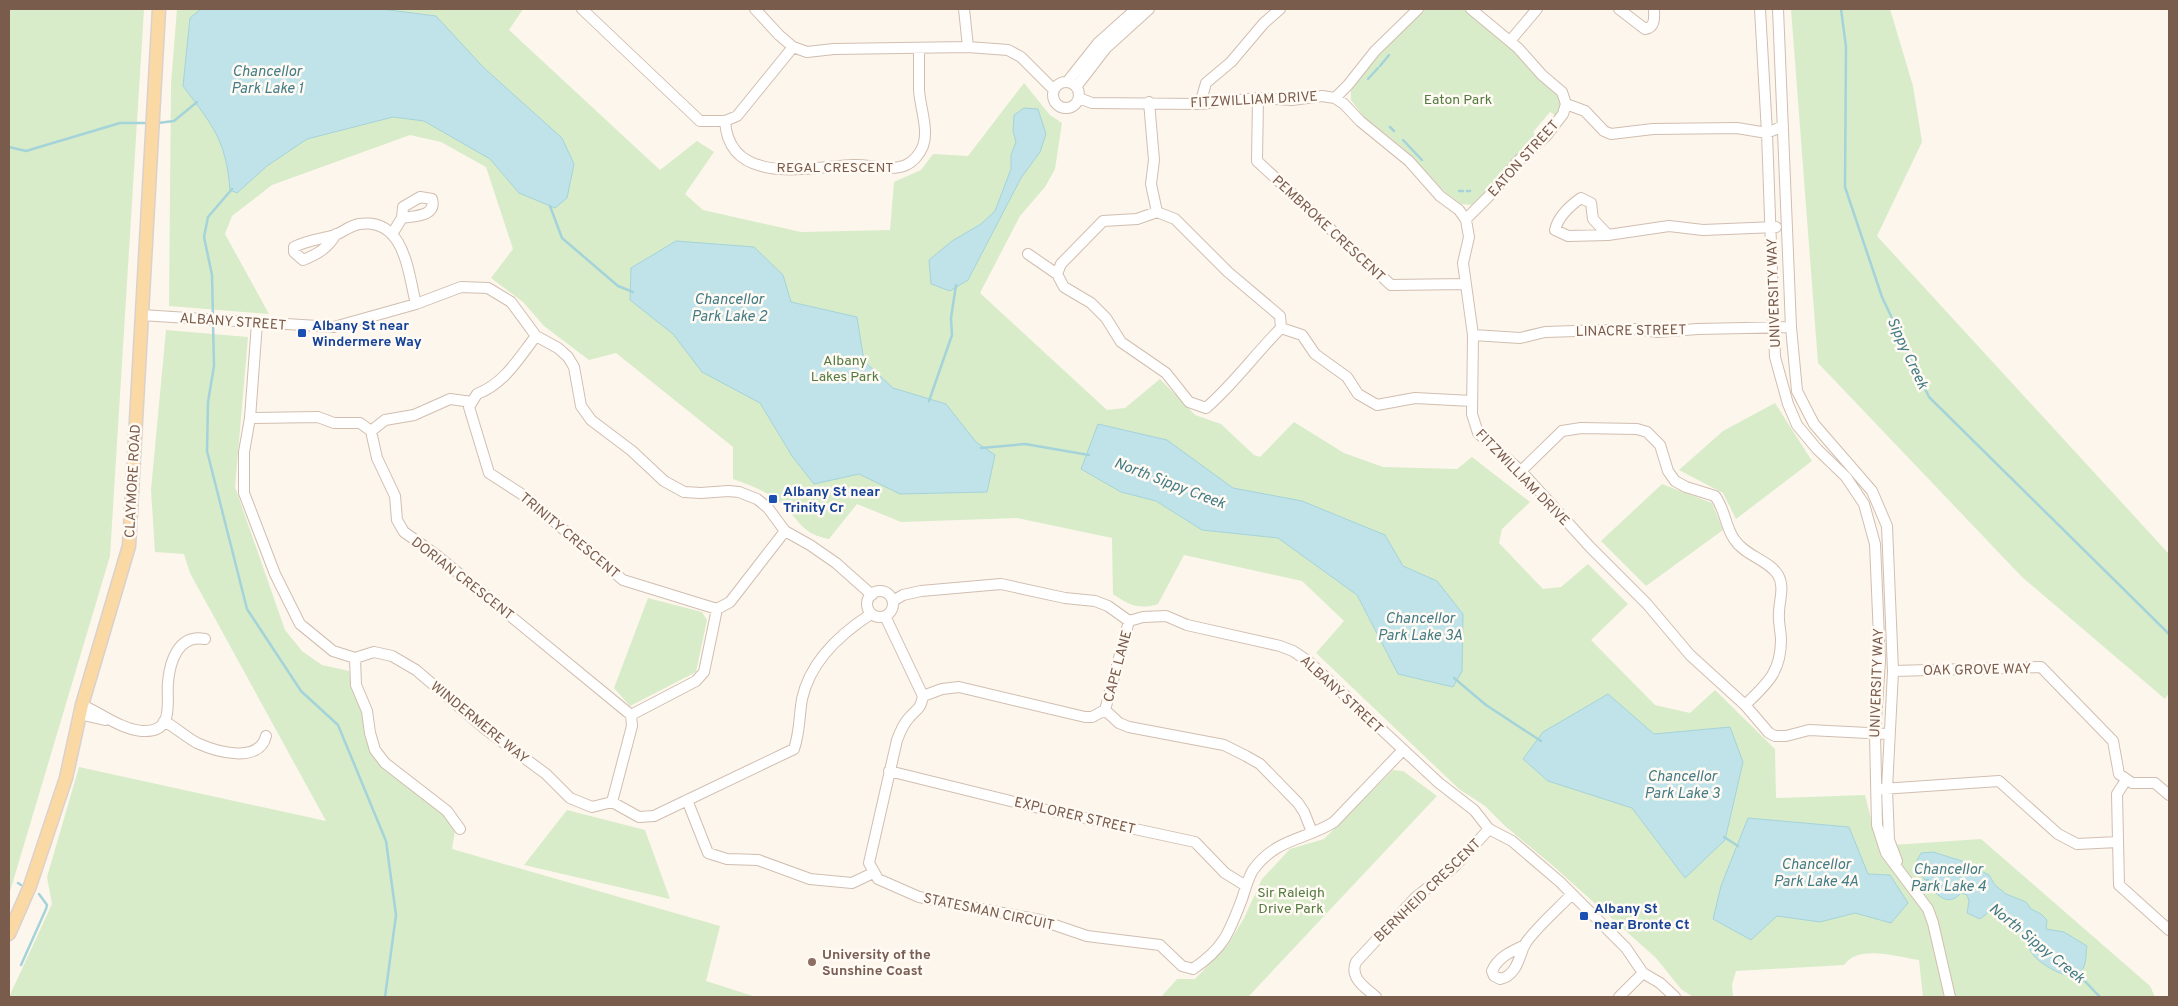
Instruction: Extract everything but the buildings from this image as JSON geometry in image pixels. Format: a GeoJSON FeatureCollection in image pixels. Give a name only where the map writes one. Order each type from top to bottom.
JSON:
{"type":"FeatureCollection","features":[{"type":"Feature","properties":{"kind":"main road","name":"CLAYMORE ROAD"},"geometry":{"type":"LineString","coordinates":[[9,934],[30,886],[66,778],[80,710],[129,546],[158,9]]}},
{"type":"Feature","properties":{"kind":"street"},"geometry":{"type":"LineString","coordinates":[[582,9],[700,121],[726,121],[737,116],[792,46]]}},
{"type":"Feature","properties":{"kind":"street"},"geometry":{"type":"LineString","coordinates":[[755,9],[792,46],[807,52],[834,49],[968,47],[1008,50],[1021,57],[1054,90]]}},
{"type":"Feature","properties":{"kind":"street"},"geometry":{"type":"LineString","coordinates":[[964,9],[968,47]]}},
{"type":"Feature","properties":{"kind":"street"},"geometry":{"type":"LineString","coordinates":[[1071,84],[1098,43],[1136,9]]}},
{"type":"Feature","properties":{"kind":"street"},"geometry":{"type":"LineString","coordinates":[[1071,84],[1079,98],[1071,108],[1062,108],[1054,102],[1054,90],[1058,85],[1071,84],[1106,48],[1149,9]]}},
{"type":"Feature","properties":{"kind":"street"},"geometry":{"type":"LineString","coordinates":[[1204,103],[1205,84],[1231,62],[1264,23],[1280,9]]}},
{"type":"Feature","properties":{"kind":"street"},"geometry":{"type":"LineString","coordinates":[[1418,9],[1375,51],[1338,100],[1409,162],[1442,197],[1463,215]]}},
{"type":"Feature","properties":{"kind":"street"},"geometry":{"type":"LineString","coordinates":[[1470,9],[1510,41],[1542,75],[1562,92],[1566,107],[1590,117],[1604,131],[1611,134],[1653,129],[1737,128],[1767,133],[1783,126]]}},
{"type":"Feature","properties":{"kind":"street"},"geometry":{"type":"LineString","coordinates":[[1510,41],[1537,9]]}},
{"type":"Feature","properties":{"kind":"street"},"geometry":{"type":"LineString","coordinates":[[1619,9],[1645,29],[1654,23],[1654,9]]}},
{"type":"Feature","properties":{"kind":"street","name":"UNIVERSITY WAY"},"geometry":{"type":"LineString","coordinates":[[1760,9],[1767,133],[1775,356],[1788,404],[1797,424],[1817,449],[1846,477],[1864,504],[1875,544],[1880,661],[1874,734],[1875,790],[1879,838],[1886,853],[1928,909],[1950,997]]}},
{"type":"Feature","properties":{"kind":"street","name":"UNIVERSITY WAY"},"geometry":{"type":"LineString","coordinates":[[1778,9],[1786,227],[1791,327],[1797,392],[1814,424],[1872,491],[1887,526],[1893,671],[1888,734],[1887,789],[1889,840],[1901,871]]}},
{"type":"Feature","properties":{"kind":"street","name":"REGAL CRESCENT"},"geometry":{"type":"LineString","coordinates":[[726,121],[726,136],[737,152],[751,162],[765,167],[802,170],[851,165],[897,168],[906,165],[914,160],[923,147],[925,136],[919,90],[919,48]]}},
{"type":"Feature","properties":{"kind":"street","name":"FITZWILLIAM DRIVE"},"geometry":{"type":"LineString","coordinates":[[1079,98],[1092,103],[1204,103],[1258,98],[1289,100],[1322,96],[1338,100]]}},
{"type":"Feature","properties":{"kind":"street","name":"PEMBROKE CRESCENT"},"geometry":{"type":"LineString","coordinates":[[1258,98],[1257,161],[1391,286],[1466,284]]}},
{"type":"Feature","properties":{"kind":"street"},"geometry":{"type":"LineString","coordinates":[[1149,102],[1154,160],[1151,184],[1157,212]]}},
{"type":"Feature","properties":{"kind":"street","name":"EATON STREET"},"geometry":{"type":"LineString","coordinates":[[1463,215],[1495,190],[1519,159],[1546,136],[1566,107]]}},
{"type":"Feature","properties":{"kind":"street"},"geometry":{"type":"LineString","coordinates":[[1737,128],[1766,120],[1783,126]]}},
{"type":"Feature","properties":{"kind":"street"},"geometry":{"type":"LineString","coordinates":[[1608,235],[1593,220],[1591,203],[1581,198],[1556,223],[1555,230],[1568,236],[1608,235],[1669,226],[1703,230],[1786,227]]}},
{"type":"Feature","properties":{"kind":"street"},"geometry":{"type":"LineString","coordinates":[[1028,254],[1057,274],[1064,287],[1091,303],[1106,318],[1121,342],[1166,373],[1189,402],[1206,408],[1232,384],[1254,355],[1281,328],[1280,316],[1250,292],[1175,219],[1157,212],[1137,219],[1103,221],[1061,264],[1057,274]]}},
{"type":"Feature","properties":{"kind":"street","name":"FITZWILLIAM DRIVE"},"geometry":{"type":"LineString","coordinates":[[1463,215],[1469,234],[1463,263],[1473,335],[1472,414],[1478,433],[1521,470],[1590,547],[1647,604],[1690,655],[1745,705],[1764,729],[1775,736],[1809,730],[1888,734]]}},
{"type":"Feature","properties":{"kind":"street"},"geometry":{"type":"LineString","coordinates":[[392,234],[402,218]]}},
{"type":"Feature","properties":{"kind":"street"},"geometry":{"type":"LineString","coordinates":[[336,234],[349,226],[366,224],[383,227],[392,234],[405,255],[416,304]]}},
{"type":"Feature","properties":{"kind":"street","name":"ALBANY STREET"},"geometry":{"type":"LineString","coordinates":[[141,315],[334,327],[416,304],[461,287],[488,288],[511,302],[536,336],[558,348],[571,362],[581,406],[590,420],[632,451],[664,481],[684,492],[701,493],[728,490],[749,495],[764,504],[785,531],[836,563],[872,594]]}},
{"type":"Feature","properties":{"kind":"street"},"geometry":{"type":"LineString","coordinates":[[257,323],[250,418],[244,452],[244,493],[275,574],[300,624],[333,651],[355,658],[356,685],[367,711],[375,750],[383,760],[448,811],[460,829]]}},
{"type":"Feature","properties":{"kind":"street","name":"LINACRE STREET"},"geometry":{"type":"LineString","coordinates":[[1473,335],[1520,338],[1545,332],[1637,330],[1657,332],[1791,327]]}},
{"type":"Feature","properties":{"kind":"street"},"geometry":{"type":"LineString","coordinates":[[1281,328],[1302,335],[1315,354],[1347,377],[1358,394],[1377,404],[1415,398],[1472,401]]}},
{"type":"Feature","properties":{"kind":"street"},"geometry":{"type":"LineString","coordinates":[[250,418],[318,417],[334,423],[360,423],[371,432],[385,420],[414,415],[450,399],[472,402],[476,394],[493,388],[501,380],[536,336]]}},
{"type":"Feature","properties":{"kind":"street","name":"TRINITY CRESCENT"},"geometry":{"type":"LineString","coordinates":[[472,402],[469,407],[489,473],[522,495],[622,580],[717,609]]}},
{"type":"Feature","properties":{"kind":"street"},"geometry":{"type":"LineString","coordinates":[[1521,470],[1562,431],[1581,428],[1637,429],[1647,432],[1660,445],[1668,471],[1675,481],[1715,496],[1724,510],[1732,537],[1747,553],[1770,566],[1780,581],[1781,640],[1778,665],[1766,684],[1745,705]]}},
{"type":"Feature","properties":{"kind":"street","name":"DORIAN CRESCENT"},"geometry":{"type":"LineString","coordinates":[[371,432],[377,458],[394,496],[396,520],[404,532],[435,554],[631,715]]}},
{"type":"Feature","properties":{"kind":"street"},"geometry":{"type":"LineString","coordinates":[[785,531],[730,602],[717,609],[704,672],[696,681],[631,715],[632,726],[612,802],[640,817],[654,816],[794,748],[799,734],[802,699],[814,666],[842,636],[871,614]]}},
{"type":"Feature","properties":{"kind":"street"},"geometry":{"type":"LineString","coordinates":[[892,601],[903,595],[921,590],[1000,584],[1065,598],[1095,601],[1108,606],[1129,621]]}},
{"type":"Feature","properties":{"kind":"street"},"geometry":{"type":"LineString","coordinates":[[882,592],[890,596],[892,610],[885,616],[878,617],[871,614],[867,603],[872,594],[882,592]]}},
{"type":"Feature","properties":{"kind":"street"},"geometry":{"type":"LineString","coordinates":[[687,800],[708,853],[727,859],[758,860],[810,879],[852,883],[873,873],[869,863],[897,740],[902,727],[909,717],[920,709],[923,696],[885,616]]}},
{"type":"Feature","properties":{"kind":"street","name":"ALBANY STREET"},"geometry":{"type":"LineString","coordinates":[[1129,621],[1144,617],[1166,616],[1187,625],[1293,651],[1326,676],[1439,783],[1474,810],[1489,829],[1512,841],[1572,894],[1626,948],[1642,973],[1660,984],[1675,997]]}},
{"type":"Feature","properties":{"kind":"street","name":"CAPE LANE"},"geometry":{"type":"LineString","coordinates":[[1105,710],[1129,621]]}},
{"type":"Feature","properties":{"kind":"street"},"geometry":{"type":"LineString","coordinates":[[80,710],[134,729],[146,731],[157,727],[165,718],[170,707],[168,682],[178,649],[187,640],[205,639]]}},
{"type":"Feature","properties":{"kind":"street","name":"WINDERMERE WAY"},"geometry":{"type":"LineString","coordinates":[[355,658],[374,652],[392,656],[416,670],[485,730],[546,774],[570,798],[592,807],[612,802]]}},
{"type":"Feature","properties":{"kind":"street","name":"OAK GROVE WAY"},"geometry":{"type":"LineString","coordinates":[[1893,671],[2041,667],[2113,741],[2119,774],[2126,780]]}},
{"type":"Feature","properties":{"kind":"street"},"geometry":{"type":"LineString","coordinates":[[923,696],[942,689],[959,687],[1085,718],[1092,717],[1105,710],[1119,723],[1129,727],[1224,745],[1260,764],[1298,803],[1312,832]]}},
{"type":"Feature","properties":{"kind":"street"},"geometry":{"type":"LineString","coordinates":[[165,718],[176,722],[188,736],[203,745],[246,754],[260,748],[266,736]]}},
{"type":"Feature","properties":{"kind":"street"},"geometry":{"type":"LineString","coordinates":[[1246,886],[1253,870],[1282,843],[1334,822],[1403,750]]}},
{"type":"Feature","properties":{"kind":"street","name":"EXPLORER STREET"},"geometry":{"type":"LineString","coordinates":[[889,771],[1047,810],[1195,842],[1225,873],[1246,886]]}},
{"type":"Feature","properties":{"kind":"street"},"geometry":{"type":"LineString","coordinates":[[2169,795],[2155,783],[2132,784],[2126,780],[2117,794],[2119,885],[2169,930]]}},
{"type":"Feature","properties":{"kind":"street"},"geometry":{"type":"LineString","coordinates":[[1875,790],[1999,781],[2065,838],[2078,844],[2118,842]]}},
{"type":"Feature","properties":{"kind":"street","name":"BERNHEID CRESCENT"},"geometry":{"type":"LineString","coordinates":[[1376,997],[1356,977],[1354,969],[1356,962],[1415,898],[1453,868],[1489,829]]}},
{"type":"Feature","properties":{"kind":"street","name":"STATESMAN CIRCUIT"},"geometry":{"type":"LineString","coordinates":[[873,873],[878,879],[919,897],[1040,920],[1087,936],[1160,945],[1182,966],[1192,969],[1213,954],[1228,936],[1246,886]]}},
{"type":"Feature","properties":{"kind":"street"},"geometry":{"type":"LineString","coordinates":[[1525,945],[1572,894]]}},
{"type":"Feature","properties":{"kind":"street"},"geometry":{"type":"LineString","coordinates":[[1619,997],[1642,973]]}},
{"type":"Feature","properties":{"kind":"green space"},"geometry":{"type":"Polygon","coordinates":[[[9,9],[144,9],[110,556],[9,895],[9,9]]]}},
{"type":"Feature","properties":{"kind":"green space","name":"Albany Lakes Park"},"geometry":{"type":"Polygon","coordinates":[[[177,9],[523,9],[509,30],[660,170],[697,141],[714,152],[685,194],[703,210],[801,232],[890,230],[894,182],[921,170],[933,154],[968,156],[1024,83],[1050,115],[1062,123],[1055,169],[1045,187],[1020,216],[980,293],[1107,410],[1125,408],[1160,379],[1195,415],[1221,424],[1254,455],[1260,457],[1294,422],[1344,453],[1383,467],[1457,469],[1472,457],[1530,502],[1502,529],[1499,543],[1543,589],[1561,587],[1588,564],[1628,604],[1591,640],[1655,705],[1690,713],[1715,690],[1775,749],[1776,798],[1865,795],[1878,846],[1981,839],[2150,986],[2155,997],[1923,997],[1919,960],[1869,953],[1859,955],[1844,965],[1736,971],[1732,984],[1733,997],[1693,997],[1681,989],[1656,958],[1552,865],[1505,826],[1485,806],[1459,789],[1316,653],[1344,621],[1302,581],[1184,555],[1158,604],[1145,607],[1129,604],[1113,594],[1112,538],[1017,518],[901,522],[857,504],[829,539],[813,534],[803,527],[773,497],[753,486],[733,479],[733,447],[616,353],[589,360],[544,326],[523,302],[491,278],[513,249],[486,167],[441,142],[410,135],[272,185],[232,216],[225,234],[269,314],[169,306],[171,84],[177,9]]]}},
{"type":"Feature","properties":{"kind":"green space","name":"Eaton Park"},"geometry":{"type":"Polygon","coordinates":[[[1423,9],[1465,9],[1533,66],[1555,91],[1562,105],[1556,116],[1550,112],[1533,132],[1538,137],[1496,182],[1471,205],[1461,204],[1446,193],[1403,148],[1363,116],[1351,100],[1351,88],[1368,65],[1423,9]]]}},
{"type":"Feature","properties":{"kind":"green space"},"geometry":{"type":"Polygon","coordinates":[[[1791,9],[1890,9],[1913,86],[1922,142],[1877,236],[2169,554],[2169,693],[2165,699],[2022,577],[1818,363],[1791,9]]]}},
{"type":"Feature","properties":{"kind":"green space"},"geometry":{"type":"Polygon","coordinates":[[[166,330],[248,337],[235,487],[285,630],[302,651],[322,665],[349,671],[352,686],[364,717],[367,741],[373,755],[442,812],[455,831],[452,849],[720,926],[706,981],[756,997],[9,997],[52,904],[47,877],[79,767],[326,821],[190,573],[184,554],[155,552],[151,490],[166,330]]]}},
{"type":"Feature","properties":{"kind":"green space"},"geometry":{"type":"Polygon","coordinates":[[[1775,403],[1812,461],[1736,519],[1723,493],[1679,470],[1723,431],[1775,403]]]}},
{"type":"Feature","properties":{"kind":"green space"},"geometry":{"type":"Polygon","coordinates":[[[1662,484],[1712,503],[1723,530],[1646,586],[1601,541],[1662,484]]]}},
{"type":"Feature","properties":{"kind":"green space"},"geometry":{"type":"Polygon","coordinates":[[[648,598],[702,612],[707,620],[696,672],[630,706],[614,688],[648,598]]]}},
{"type":"Feature","properties":{"kind":"green space","name":"Sir Raleigh Drive Park"},"geometry":{"type":"Polygon","coordinates":[[[1393,770],[1403,771],[1437,796],[1248,997],[1161,997],[1177,979],[1195,979],[1228,945],[1244,918],[1262,879],[1290,849],[1324,839],[1393,770]]]}},
{"type":"Feature","properties":{"kind":"green space"},"geometry":{"type":"Polygon","coordinates":[[[567,810],[645,830],[670,899],[524,865],[567,810]]]}},
{"type":"Feature","properties":{"kind":"water","name":"Chancellor Park Lake 1"},"geometry":{"type":"Polygon","coordinates":[[[201,9],[381,9],[436,16],[484,68],[562,138],[574,164],[567,198],[555,208],[519,193],[490,159],[424,121],[393,117],[307,139],[267,166],[237,193],[230,190],[228,172],[221,145],[210,123],[183,86],[190,18],[201,9]]]}},
{"type":"Feature","properties":{"kind":"water"},"geometry":{"type":"Polygon","coordinates":[[[1024,108],[1038,109],[1046,134],[1040,152],[1021,178],[968,280],[950,291],[931,284],[929,260],[952,241],[981,224],[995,211],[1011,169],[1011,155],[1016,142],[1013,131],[1014,115],[1024,108]]]}},
{"type":"Feature","properties":{"kind":"water","name":"Chancellor Park Lake 2"},"geometry":{"type":"Polygon","coordinates":[[[676,241],[754,247],[783,275],[791,302],[857,317],[864,361],[893,388],[946,404],[976,442],[995,455],[987,492],[900,494],[859,474],[814,484],[792,456],[760,403],[702,372],[673,334],[630,300],[631,268],[676,241]]]}},
{"type":"Feature","properties":{"kind":"water","name":"Chancellor Park Lake 3A"},"geometry":{"type":"Polygon","coordinates":[[[1098,424],[1167,440],[1233,488],[1302,501],[1385,535],[1403,566],[1437,581],[1463,614],[1462,671],[1453,687],[1398,674],[1357,595],[1278,538],[1202,530],[1156,501],[1121,492],[1081,469],[1098,424]]]}},
{"type":"Feature","properties":{"kind":"water","name":"Chancellor Park Lake 3"},"geometry":{"type":"Polygon","coordinates":[[[1608,694],[1654,734],[1730,727],[1743,762],[1725,840],[1685,878],[1632,808],[1548,781],[1523,759],[1543,732],[1608,694]]]}},
{"type":"Feature","properties":{"kind":"water","name":"Chancellor Park Lake 4A"},"geometry":{"type":"Polygon","coordinates":[[[1748,818],[1849,827],[1868,874],[1890,875],[1908,903],[1891,923],[1855,913],[1820,922],[1777,916],[1751,940],[1713,919],[1721,886],[1748,818]]]}},
{"type":"Feature","properties":{"kind":"water","name":"Chancellor Park Lake 4"},"geometry":{"type":"Polygon","coordinates":[[[1933,852],[1962,861],[1989,875],[1995,885],[2006,894],[2026,902],[2031,909],[2041,914],[2047,920],[2046,929],[2064,932],[2087,946],[2085,961],[2081,971],[2077,974],[2067,975],[2043,964],[2031,952],[2021,934],[2014,927],[1990,911],[1980,919],[1967,913],[1969,901],[1967,895],[1961,893],[1954,899],[1947,900],[1934,892],[1915,864],[1921,853],[1933,852]]]}},
{"type":"Feature","properties":{"kind":"waterway","name":"Sippy Creek"},"geometry":{"type":"LineString","coordinates":[[1841,9],[1846,47],[1845,187],[1882,297],[1929,397],[2169,634]]}},
{"type":"Feature","properties":{"kind":"waterway"},"geometry":{"type":"LineString","coordinates":[[1380,66],[1389,55]]}},
{"type":"Feature","properties":{"kind":"waterway"},"geometry":{"type":"LineString","coordinates":[[1368,79],[1378,68]]}},
{"type":"Feature","properties":{"kind":"waterway","name":"North Sippy Creek"},"geometry":{"type":"LineString","coordinates":[[158,123],[174,121],[197,102]]}},
{"type":"Feature","properties":{"kind":"waterway","name":"North Sippy Creek"},"geometry":{"type":"LineString","coordinates":[[9,147],[26,151],[120,123],[150,123]]}},
{"type":"Feature","properties":{"kind":"waterway"},"geometry":{"type":"LineString","coordinates":[[1390,127],[1394,131]]}},
{"type":"Feature","properties":{"kind":"waterway"},"geometry":{"type":"LineString","coordinates":[[1403,140],[1422,160]]}},
{"type":"Feature","properties":{"kind":"waterway"},"geometry":{"type":"LineString","coordinates":[[213,317],[212,275],[204,237],[208,217],[232,189]]}},
{"type":"Feature","properties":{"kind":"waterway","name":"North Sippy Creek"},"geometry":{"type":"LineString","coordinates":[[550,206],[562,238],[618,286],[633,292]]}},
{"type":"Feature","properties":{"kind":"waterway"},"geometry":{"type":"LineString","coordinates":[[929,401],[952,335],[951,318],[956,285]]}},
{"type":"Feature","properties":{"kind":"waterway"},"geometry":{"type":"LineString","coordinates":[[213,323],[214,366],[208,402],[207,451],[247,609],[301,691],[338,725],[386,841],[396,915],[385,997]]}},
{"type":"Feature","properties":{"kind":"waterway","name":"North Sippy Creek"},"geometry":{"type":"LineString","coordinates":[[981,448],[1025,444],[1089,455]]}},
{"type":"Feature","properties":{"kind":"waterway","name":"North Sippy Creek"},"geometry":{"type":"LineString","coordinates":[[1454,678],[1486,705],[1541,741]]}},
{"type":"Feature","properties":{"kind":"waterway","name":"North Sippy Creek"},"geometry":{"type":"LineString","coordinates":[[1724,837],[1738,846]]}},
{"type":"Feature","properties":{"kind":"waterway","name":"North Sippy Creek"},"geometry":{"type":"LineString","coordinates":[[1912,884],[1928,880]]}},
{"type":"Feature","properties":{"kind":"waterway"},"geometry":{"type":"LineString","coordinates":[[21,965],[46,909],[47,905],[39,894]]}},
{"type":"Feature","properties":{"kind":"waterway","name":"North Sippy Creek"},"geometry":{"type":"LineString","coordinates":[[2077,973],[2100,997]]}},
{"type":"Feature","properties":{"kind":"place","name":"Albany St near Windermere Way"},"geometry":{"type":"Point","coordinates":[302,333]}},
{"type":"Feature","properties":{"kind":"place","name":"Albany St near Trinity Cr"},"geometry":{"type":"Point","coordinates":[773,499]}},
{"type":"Feature","properties":{"kind":"place","name":"Albany St near Bronte Ct"},"geometry":{"type":"Point","coordinates":[1584,916]}},
{"type":"Feature","properties":{"kind":"place","name":"University of the Sunshine Coast"},"geometry":{"type":"Point","coordinates":[812,962]}}]}
